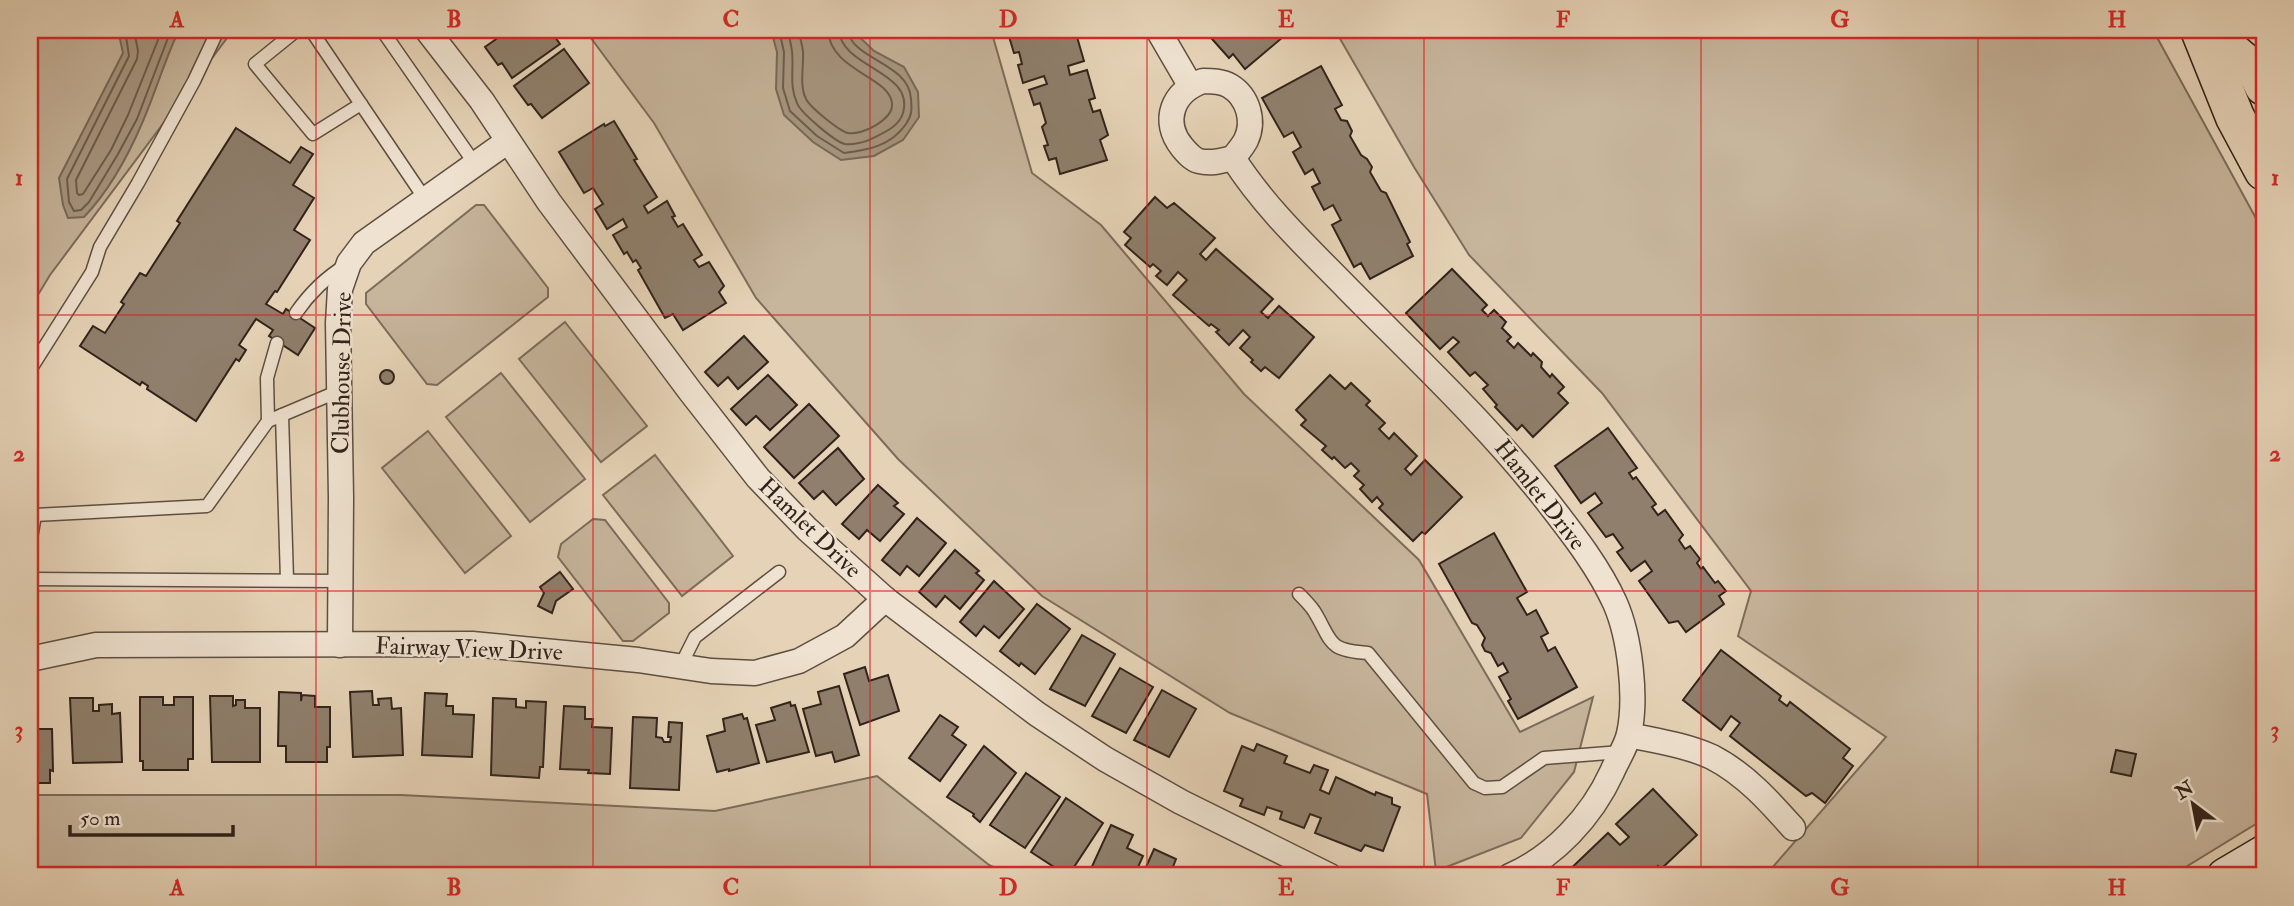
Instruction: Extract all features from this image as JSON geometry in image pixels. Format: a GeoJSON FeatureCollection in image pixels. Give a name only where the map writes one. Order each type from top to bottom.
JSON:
{"type":"FeatureCollection","features":[{"type":"Feature","properties":{"kind":"main road"},"geometry":{"type":"LineString","coordinates":[[2200,30],[2235,117],[2264,171]]}},
{"type":"Feature","properties":{"kind":"main road"},"geometry":{"type":"LineString","coordinates":[[2206,30],[2258,74],[2264,86]]}},
{"type":"Feature","properties":{"kind":"main road"},"geometry":{"type":"LineString","coordinates":[[2225,876],[2263,856]]}},
{"type":"Feature","properties":{"kind":"street","name":"Hamlet Drive"},"geometry":{"type":"LineString","coordinates":[[427,30],[482,101],[557,213],[681,380],[758,478],[807,529],[886,599],[1037,714],[1105,759],[1192,808],[1330,876]]}},
{"type":"Feature","properties":{"kind":"street"},"geometry":{"type":"LineString","coordinates":[[1158,30],[1190,85]]}},
{"type":"Feature","properties":{"kind":"street"},"geometry":{"type":"LineString","coordinates":[[1215,81],[1230,86],[1245,102],[1251,119],[1246,140],[1233,158],[1216,162],[1199,161],[1188,155],[1178,142],[1172,127],[1171,113],[1178,97],[1190,85],[1215,81]]}},
{"type":"Feature","properties":{"kind":"street","name":"Clubhouse Drive"},"geometry":{"type":"LineString","coordinates":[[340,645],[340,289],[349,263],[364,243],[508,141]]}},
{"type":"Feature","properties":{"kind":"street","name":"Hamlet Drive"},"geometry":{"type":"LineString","coordinates":[[1233,158],[1273,214],[1500,442],[1594,564],[1616,605],[1627,646],[1633,694],[1625,743],[1606,784],[1580,822],[1555,847],[1522,871],[1510,876]]}},
{"type":"Feature","properties":{"kind":"street","name":"Fairway View Drive"},"geometry":{"type":"LineString","coordinates":[[30,659],[96,645],[472,644],[556,651],[711,671],[755,673],[799,661],[845,636],[886,599]]}},
{"type":"Feature","properties":{"kind":"street"},"geometry":{"type":"LineString","coordinates":[[1625,743],[1679,746],[1712,757],[1739,774],[1767,799],[1793,828]]}},
{"type":"Feature","properties":{"kind":"lane"},"geometry":{"type":"LineString","coordinates":[[30,370],[92,272],[100,247],[188,92],[218,30]]}},
{"type":"Feature","properties":{"kind":"lane"},"geometry":{"type":"LineString","coordinates":[[297,30],[255,64],[313,134],[361,104]]}},
{"type":"Feature","properties":{"kind":"lane"},"geometry":{"type":"LineString","coordinates":[[311,30],[425,199]]}},
{"type":"Feature","properties":{"kind":"lane"},"geometry":{"type":"LineString","coordinates":[[382,30],[475,164]]}},
{"type":"Feature","properties":{"kind":"lane"},"geometry":{"type":"LineString","coordinates":[[296,313],[308,296],[334,272],[349,263]]}},
{"type":"Feature","properties":{"kind":"lane"},"geometry":{"type":"LineString","coordinates":[[268,421],[267,378],[277,343]]}},
{"type":"Feature","properties":{"kind":"lane"},"geometry":{"type":"LineString","coordinates":[[30,544],[35,515],[207,506],[268,421],[339,391]]}},
{"type":"Feature","properties":{"kind":"lane"},"geometry":{"type":"LineString","coordinates":[[282,415],[287,580]]}},
{"type":"Feature","properties":{"kind":"lane"},"geometry":{"type":"LineString","coordinates":[[680,667],[695,636],[779,572]]}},
{"type":"Feature","properties":{"kind":"lane"},"geometry":{"type":"LineString","coordinates":[[30,579],[341,581]]}},
{"type":"Feature","properties":{"kind":"lane"},"geometry":{"type":"LineString","coordinates":[[1299,594],[1313,610],[1323,632],[1336,647],[1367,653],[1474,783],[1485,788],[1502,787],[1544,758],[1625,743]]}},
{"type":"Feature","properties":{"kind":"shaded area"},"geometry":{"type":"Polygon","coordinates":[[[30,30],[233,30],[50,275],[30,308],[30,30]]]}},
{"type":"Feature","properties":{"kind":"shaded area"},"geometry":{"type":"Polygon","coordinates":[[[585,30],[991,30],[1032,173],[1101,225],[1244,394],[1419,560],[1520,732],[1593,697],[1574,772],[1521,838],[1436,871],[1427,794],[1230,713],[1042,596],[898,459],[756,298],[654,123],[585,30]]]}},
{"type":"Feature","properties":{"kind":"shaded area"},"geometry":{"type":"Polygon","coordinates":[[[1335,30],[2153,30],[2264,233],[2264,819],[2171,876],[1765,876],[1886,737],[1738,636],[1751,591],[1602,393],[1469,255],[1414,167],[1335,30]]]}},
{"type":"Feature","properties":{"kind":"shaded area"},"geometry":{"type":"Polygon","coordinates":[[[476,205],[484,205],[548,288],[548,297],[437,385],[427,384],[366,304],[366,293],[476,205]]]}},
{"type":"Feature","properties":{"kind":"shaded area"},"geometry":{"type":"Polygon","coordinates":[[[565,322],[647,426],[601,462],[519,359],[565,322]]]}},
{"type":"Feature","properties":{"kind":"shaded area"},"geometry":{"type":"Polygon","coordinates":[[[501,373],[585,479],[530,522],[446,417],[501,373]]]}},
{"type":"Feature","properties":{"kind":"shaded area"},"geometry":{"type":"Polygon","coordinates":[[[428,431],[511,536],[465,573],[382,468],[428,431]]]}},
{"type":"Feature","properties":{"kind":"shaded area"},"geometry":{"type":"Polygon","coordinates":[[[655,455],[733,556],[682,596],[603,495],[655,455]]]}},
{"type":"Feature","properties":{"kind":"shaded area"},"geometry":{"type":"Polygon","coordinates":[[[593,519],[605,520],[669,603],[669,613],[633,641],[623,641],[558,557],[561,544],[593,519]]]}},
{"type":"Feature","properties":{"kind":"shaded area"},"geometry":{"type":"Polygon","coordinates":[[[877,776],[989,865],[1012,876],[30,876],[30,795],[401,795],[715,811],[877,776]]]}},
{"type":"Feature","properties":{"kind":"water"},"geometry":{"type":"Polygon","coordinates":[[[118,30],[179,30],[143,121],[118,172],[84,217],[68,218],[59,178],[123,53],[118,30]]]}},
{"type":"Feature","properties":{"kind":"water"},"geometry":{"type":"Polygon","coordinates":[[[771,30],[852,30],[874,51],[904,67],[918,92],[919,117],[903,140],[874,156],[841,160],[813,142],[784,115],[776,89],[777,52],[771,30]]]}},
{"type":"Feature","properties":{"kind":"building"},"geometry":{"type":"Polygon","coordinates":[[[509,30],[550,30],[560,44],[512,78],[502,63],[498,65],[485,47],[509,30]]]}},
{"type":"Feature","properties":{"kind":"building"},"geometry":{"type":"Polygon","coordinates":[[[1007,30],[1075,30],[1084,61],[1068,66],[1070,75],[1087,70],[1095,98],[1089,100],[1093,112],[1100,110],[1108,135],[1100,140],[1107,160],[1060,174],[1056,158],[1049,160],[1044,146],[1048,145],[1042,127],[1046,123],[1040,103],[1034,105],[1029,90],[1047,84],[1044,76],[1023,83],[1018,65],[1022,64],[1019,52],[1014,53],[1007,30]]]}},
{"type":"Feature","properties":{"kind":"building"},"geometry":{"type":"Polygon","coordinates":[[[1204,30],[1277,30],[1283,37],[1245,69],[1233,54],[1229,58],[1204,30]]]}},
{"type":"Feature","properties":{"kind":"building"},"geometry":{"type":"Polygon","coordinates":[[[564,49],[589,83],[542,118],[514,86],[564,49]]]}},
{"type":"Feature","properties":{"kind":"building"},"geometry":{"type":"Polygon","coordinates":[[[1321,66],[1342,105],[1335,109],[1341,120],[1347,121],[1352,131],[1350,136],[1372,167],[1370,172],[1381,191],[1386,193],[1410,242],[1407,244],[1413,256],[1370,279],[1361,263],[1354,267],[1332,225],[1341,220],[1333,205],[1324,210],[1312,187],[1320,183],[1313,169],[1305,174],[1293,152],[1301,147],[1293,132],[1284,137],[1262,98],[1321,66]]]}},
{"type":"Feature","properties":{"kind":"building"},"geometry":{"type":"Polygon","coordinates":[[[614,121],[657,197],[644,206],[648,213],[667,201],[678,227],[683,224],[702,255],[694,260],[699,267],[709,262],[724,286],[719,292],[726,303],[683,330],[673,314],[665,318],[638,270],[641,268],[636,260],[633,262],[627,252],[624,254],[613,235],[627,227],[623,219],[607,229],[595,209],[603,204],[593,188],[584,193],[559,152],[604,124],[605,126],[614,121]]]}},
{"type":"Feature","properties":{"kind":"building"},"geometry":{"type":"Polygon","coordinates":[[[236,128],[290,163],[301,147],[313,154],[293,185],[314,198],[294,230],[310,240],[277,292],[275,291],[266,304],[283,314],[286,309],[315,328],[298,355],[269,336],[273,330],[256,319],[239,345],[246,350],[239,361],[236,359],[196,421],[147,389],[148,386],[142,382],[140,385],[80,346],[93,326],[105,333],[140,273],[146,276],[236,128]]]}},
{"type":"Feature","properties":{"kind":"building"},"geometry":{"type":"Polygon","coordinates":[[[1155,197],[1167,208],[1174,203],[1215,238],[1200,254],[1206,260],[1216,249],[1273,299],[1261,312],[1268,318],[1279,306],[1314,337],[1279,378],[1265,367],[1261,371],[1240,348],[1250,337],[1243,330],[1229,345],[1216,332],[1219,330],[1211,324],[1209,326],[1173,295],[1187,280],[1178,272],[1167,285],[1156,276],[1161,271],[1153,264],[1150,267],[1125,245],[1131,238],[1124,232],[1155,197]]]}},
{"type":"Feature","properties":{"kind":"building"},"geometry":{"type":"Polygon","coordinates":[[[1452,269],[1487,305],[1482,310],[1488,316],[1494,310],[1506,322],[1502,328],[1511,337],[1507,341],[1514,348],[1518,343],[1531,356],[1533,353],[1542,362],[1541,367],[1550,377],[1552,374],[1564,387],[1558,393],[1568,403],[1533,437],[1522,425],[1517,430],[1495,407],[1497,405],[1483,389],[1488,385],[1475,372],[1470,376],[1448,352],[1459,342],[1453,337],[1440,349],[1406,313],[1452,269]]]}},
{"type":"Feature","properties":{"kind":"building"},"geometry":{"type":"Polygon","coordinates":[[[744,336],[768,362],[738,389],[728,377],[718,386],[705,372],[744,336]]]}},
{"type":"Feature","properties":{"kind":"building"},"geometry":{"type":"Polygon","coordinates":[[[387,370],[392,372],[392,382],[387,384],[382,382],[380,377],[382,372],[387,370]]]}},
{"type":"Feature","properties":{"kind":"building"},"geometry":{"type":"Polygon","coordinates":[[[768,375],[797,405],[770,430],[756,416],[746,425],[731,409],[768,375]]]}},
{"type":"Feature","properties":{"kind":"building"},"geometry":{"type":"Polygon","coordinates":[[[1330,375],[1345,389],[1351,383],[1370,401],[1366,405],[1385,423],[1379,429],[1389,439],[1394,433],[1417,456],[1405,469],[1411,475],[1425,460],[1462,497],[1425,534],[1422,532],[1413,541],[1379,508],[1383,504],[1377,497],[1372,502],[1360,489],[1364,485],[1354,476],[1359,471],[1351,463],[1345,468],[1334,457],[1332,459],[1322,450],[1326,446],[1301,425],[1306,420],[1296,410],[1330,375]]]}},
{"type":"Feature","properties":{"kind":"building"},"geometry":{"type":"Polygon","coordinates":[[[809,404],[839,436],[794,478],[764,447],[809,404]]]}},
{"type":"Feature","properties":{"kind":"building"},"geometry":{"type":"Polygon","coordinates":[[[1608,428],[1637,468],[1629,473],[1633,479],[1636,477],[1656,504],[1652,507],[1658,515],[1665,510],[1683,535],[1679,540],[1685,549],[1690,546],[1700,559],[1697,563],[1701,569],[1703,567],[1715,583],[1718,581],[1726,591],[1719,596],[1724,604],[1686,632],[1678,621],[1669,623],[1639,581],[1652,571],[1645,561],[1631,571],[1617,552],[1623,548],[1613,534],[1606,537],[1588,513],[1602,503],[1595,493],[1581,503],[1555,466],[1608,428]]]}},
{"type":"Feature","properties":{"kind":"building"},"geometry":{"type":"Polygon","coordinates":[[[838,448],[864,479],[836,505],[823,491],[814,499],[799,483],[838,448]]]}},
{"type":"Feature","properties":{"kind":"building"},"geometry":{"type":"Polygon","coordinates":[[[878,485],[898,503],[894,506],[904,514],[880,541],[867,530],[859,539],[842,524],[878,485]]]}},
{"type":"Feature","properties":{"kind":"building"},"geometry":{"type":"Polygon","coordinates":[[[917,518],[946,543],[919,576],[907,566],[900,575],[882,560],[917,518]]]}},
{"type":"Feature","properties":{"kind":"building"},"geometry":{"type":"Polygon","coordinates":[[[1494,533],[1527,592],[1517,598],[1527,615],[1536,610],[1548,633],[1541,637],[1548,651],[1555,647],[1577,687],[1518,719],[1499,677],[1508,672],[1503,663],[1498,666],[1491,653],[1485,651],[1482,645],[1485,638],[1477,625],[1472,623],[1439,564],[1494,533]]]}},
{"type":"Feature","properties":{"kind":"building"},"geometry":{"type":"Polygon","coordinates":[[[955,550],[979,571],[976,573],[984,580],[960,609],[945,596],[936,607],[919,592],[955,550]]]}},
{"type":"Feature","properties":{"kind":"building"},"geometry":{"type":"Polygon","coordinates":[[[560,572],[573,589],[556,601],[552,613],[538,606],[544,593],[540,587],[560,572]]]}},
{"type":"Feature","properties":{"kind":"building"},"geometry":{"type":"Polygon","coordinates":[[[994,581],[1024,609],[999,638],[984,626],[976,636],[960,622],[994,581]]]}},
{"type":"Feature","properties":{"kind":"building"},"geometry":{"type":"Polygon","coordinates":[[[1037,604],[1070,629],[1035,674],[1021,663],[1019,666],[1000,651],[1037,604]]]}},
{"type":"Feature","properties":{"kind":"building"},"geometry":{"type":"Polygon","coordinates":[[[1082,635],[1115,654],[1085,706],[1050,689],[1082,635]]]}},
{"type":"Feature","properties":{"kind":"building"},"geometry":{"type":"Polygon","coordinates":[[[1721,650],[1781,696],[1779,700],[1787,706],[1790,702],[1850,749],[1843,758],[1853,766],[1825,803],[1812,793],[1806,796],[1730,736],[1740,723],[1731,716],[1721,730],[1683,700],[1721,650]]]}},
{"type":"Feature","properties":{"kind":"building"},"geometry":{"type":"Polygon","coordinates":[[[865,667],[869,681],[888,675],[899,711],[860,725],[844,674],[865,667]]]}},
{"type":"Feature","properties":{"kind":"building"},"geometry":{"type":"Polygon","coordinates":[[[1120,668],[1153,687],[1126,733],[1092,716],[1120,668]]]}},
{"type":"Feature","properties":{"kind":"building"},"geometry":{"type":"Polygon","coordinates":[[[839,686],[859,755],[835,762],[832,752],[816,756],[803,709],[821,704],[818,692],[839,686]]]}},
{"type":"Feature","properties":{"kind":"building"},"geometry":{"type":"Polygon","coordinates":[[[1162,690],[1196,709],[1169,757],[1134,740],[1162,690]]]}},
{"type":"Feature","properties":{"kind":"building"},"geometry":{"type":"Polygon","coordinates":[[[372,691],[373,705],[379,705],[378,699],[391,698],[392,709],[401,708],[403,755],[353,757],[350,692],[372,691]]]}},
{"type":"Feature","properties":{"kind":"building"},"geometry":{"type":"Polygon","coordinates":[[[279,692],[301,693],[301,701],[302,695],[315,696],[315,707],[330,707],[330,747],[327,747],[327,762],[286,762],[286,746],[278,746],[279,692]]]}},
{"type":"Feature","properties":{"kind":"building"},"geometry":{"type":"Polygon","coordinates":[[[425,693],[447,694],[446,706],[453,706],[453,714],[474,715],[472,757],[422,755],[425,693]]]}},
{"type":"Feature","properties":{"kind":"building"},"geometry":{"type":"Polygon","coordinates":[[[210,696],[233,696],[233,706],[236,705],[236,700],[245,700],[245,708],[260,708],[260,762],[212,762],[210,696]]]}},
{"type":"Feature","properties":{"kind":"building"},"geometry":{"type":"Polygon","coordinates":[[[140,697],[163,697],[163,705],[174,705],[174,697],[193,697],[193,759],[188,759],[188,770],[143,770],[143,761],[140,761],[140,697]]]}},
{"type":"Feature","properties":{"kind":"building"},"geometry":{"type":"Polygon","coordinates":[[[70,698],[93,698],[93,711],[99,711],[99,705],[112,704],[112,714],[120,713],[122,762],[73,763],[70,698]]]}},
{"type":"Feature","properties":{"kind":"building"},"geometry":{"type":"Polygon","coordinates":[[[493,698],[516,699],[516,707],[526,708],[526,701],[546,702],[543,767],[540,767],[539,778],[491,775],[493,698]]]}},
{"type":"Feature","properties":{"kind":"building"},"geometry":{"type":"Polygon","coordinates":[[[790,702],[791,706],[795,705],[809,752],[767,762],[756,725],[775,720],[771,708],[790,702]]]}},
{"type":"Feature","properties":{"kind":"building"},"geometry":{"type":"Polygon","coordinates":[[[564,706],[585,707],[585,719],[593,719],[592,727],[612,728],[610,774],[560,769],[564,706]]]}},
{"type":"Feature","properties":{"kind":"building"},"geometry":{"type":"Polygon","coordinates":[[[742,714],[744,719],[747,718],[759,763],[717,772],[707,736],[725,731],[723,719],[742,714]]]}},
{"type":"Feature","properties":{"kind":"building"},"geometry":{"type":"Polygon","coordinates":[[[940,715],[958,727],[952,735],[966,745],[940,781],[909,758],[940,715]]]}},
{"type":"Feature","properties":{"kind":"building"},"geometry":{"type":"Polygon","coordinates":[[[633,717],[657,718],[656,737],[662,738],[664,742],[670,742],[669,722],[682,723],[679,790],[630,788],[633,717]]]}},
{"type":"Feature","properties":{"kind":"building"},"geometry":{"type":"Polygon","coordinates":[[[30,718],[38,718],[38,729],[52,729],[53,771],[50,770],[50,783],[30,783],[30,718]]]}},
{"type":"Feature","properties":{"kind":"building"},"geometry":{"type":"Polygon","coordinates":[[[1257,744],[1287,756],[1284,763],[1310,773],[1314,765],[1328,770],[1320,790],[1329,794],[1336,777],[1375,795],[1376,792],[1392,798],[1392,804],[1400,807],[1383,851],[1365,845],[1361,851],[1315,833],[1321,818],[1310,814],[1304,828],[1280,819],[1282,812],[1267,807],[1264,815],[1240,806],[1243,799],[1224,791],[1242,746],[1254,751],[1257,744]]]}},
{"type":"Feature","properties":{"kind":"building"},"geometry":{"type":"Polygon","coordinates":[[[984,746],[1016,773],[980,822],[974,814],[947,797],[984,746]]]}},
{"type":"Feature","properties":{"kind":"building"},"geometry":{"type":"Polygon","coordinates":[[[2116,750],[2136,754],[2131,776],[2111,772],[2116,750]]]}},
{"type":"Feature","properties":{"kind":"building"},"geometry":{"type":"Polygon","coordinates":[[[1026,773],[1060,797],[1025,848],[990,825],[1026,773]]]}},
{"type":"Feature","properties":{"kind":"building"},"geometry":{"type":"Polygon","coordinates":[[[1653,789],[1697,835],[1661,869],[1658,866],[1651,873],[1655,876],[1563,876],[1608,833],[1620,845],[1629,837],[1616,824],[1653,789]]]}},
{"type":"Feature","properties":{"kind":"building"},"geometry":{"type":"Polygon","coordinates":[[[1066,798],[1103,823],[1068,876],[1031,852],[1066,798]]]}},
{"type":"Feature","properties":{"kind":"building"},"geometry":{"type":"Polygon","coordinates":[[[1111,825],[1133,835],[1127,848],[1143,856],[1134,876],[1096,876],[1089,873],[1111,825]]]}},
{"type":"Feature","properties":{"kind":"building"},"geometry":{"type":"Polygon","coordinates":[[[1154,849],[1176,859],[1171,872],[1180,876],[1142,876],[1154,849]]]}}]}
